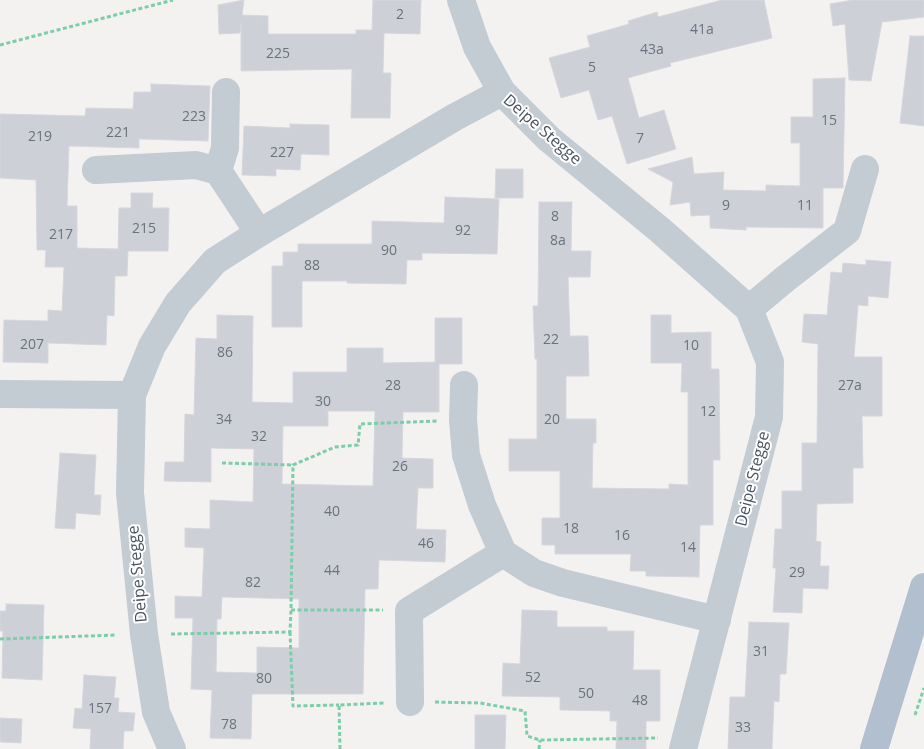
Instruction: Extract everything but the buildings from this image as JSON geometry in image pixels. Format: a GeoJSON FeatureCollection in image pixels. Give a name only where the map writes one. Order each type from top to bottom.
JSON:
{"type":"FeatureCollection","features":[{"type":"Feature","properties":{"kind":"main road"},"geometry":{"type":"LineString","coordinates":[[874,749],[924,587]]}},
{"type":"Feature","properties":{"kind":"street"},"geometry":{"type":"LineString","coordinates":[[461,0],[477,48],[502,92]]}},
{"type":"Feature","properties":{"kind":"street"},"geometry":{"type":"LineString","coordinates":[[218,171],[225,148],[226,92]]}},
{"type":"Feature","properties":{"kind":"street","name":"Deipe Stegge"},"geometry":{"type":"LineString","coordinates":[[172,749],[156,712],[144,634],[130,493],[132,394],[152,346],[178,303],[215,261],[455,117],[502,92],[549,138],[660,230],[749,310],[770,362],[769,417],[684,743]]}},
{"type":"Feature","properties":{"kind":"street"},"geometry":{"type":"LineString","coordinates":[[96,170],[196,165],[218,171],[259,233]]}},
{"type":"Feature","properties":{"kind":"street"},"geometry":{"type":"LineString","coordinates":[[749,310],[785,279],[847,231],[865,169]]}},
{"type":"Feature","properties":{"kind":"street"},"geometry":{"type":"LineString","coordinates":[[464,385],[466,455],[482,505],[503,553],[534,573],[563,583],[717,620]]}},
{"type":"Feature","properties":{"kind":"street"},"geometry":{"type":"LineString","coordinates":[[0,394],[132,394]]}},
{"type":"Feature","properties":{"kind":"street"},"geometry":{"type":"LineString","coordinates":[[410,702],[409,611],[503,553]]}},
{"type":"Feature","properties":{"kind":"path"},"geometry":{"type":"LineString","coordinates":[[0,45],[173,0]]}},
{"type":"Feature","properties":{"kind":"path"},"geometry":{"type":"LineString","coordinates":[[222,462],[293,465],[335,447],[358,445],[360,424],[464,420]]}},
{"type":"Feature","properties":{"kind":"path"},"geometry":{"type":"LineString","coordinates":[[293,465],[290,632],[292,706],[410,702],[480,703],[525,711],[527,736],[540,740],[684,743]]}},
{"type":"Feature","properties":{"kind":"path"},"geometry":{"type":"LineString","coordinates":[[291,610],[409,611]]}},
{"type":"Feature","properties":{"kind":"path"},"geometry":{"type":"LineString","coordinates":[[0,639],[144,634],[290,632]]}},
{"type":"Feature","properties":{"kind":"path"},"geometry":{"type":"LineString","coordinates":[[339,705],[340,749]]}},
{"type":"Feature","properties":{"kind":"path"},"geometry":{"type":"LineString","coordinates":[[539,749],[540,740]]}}]}
